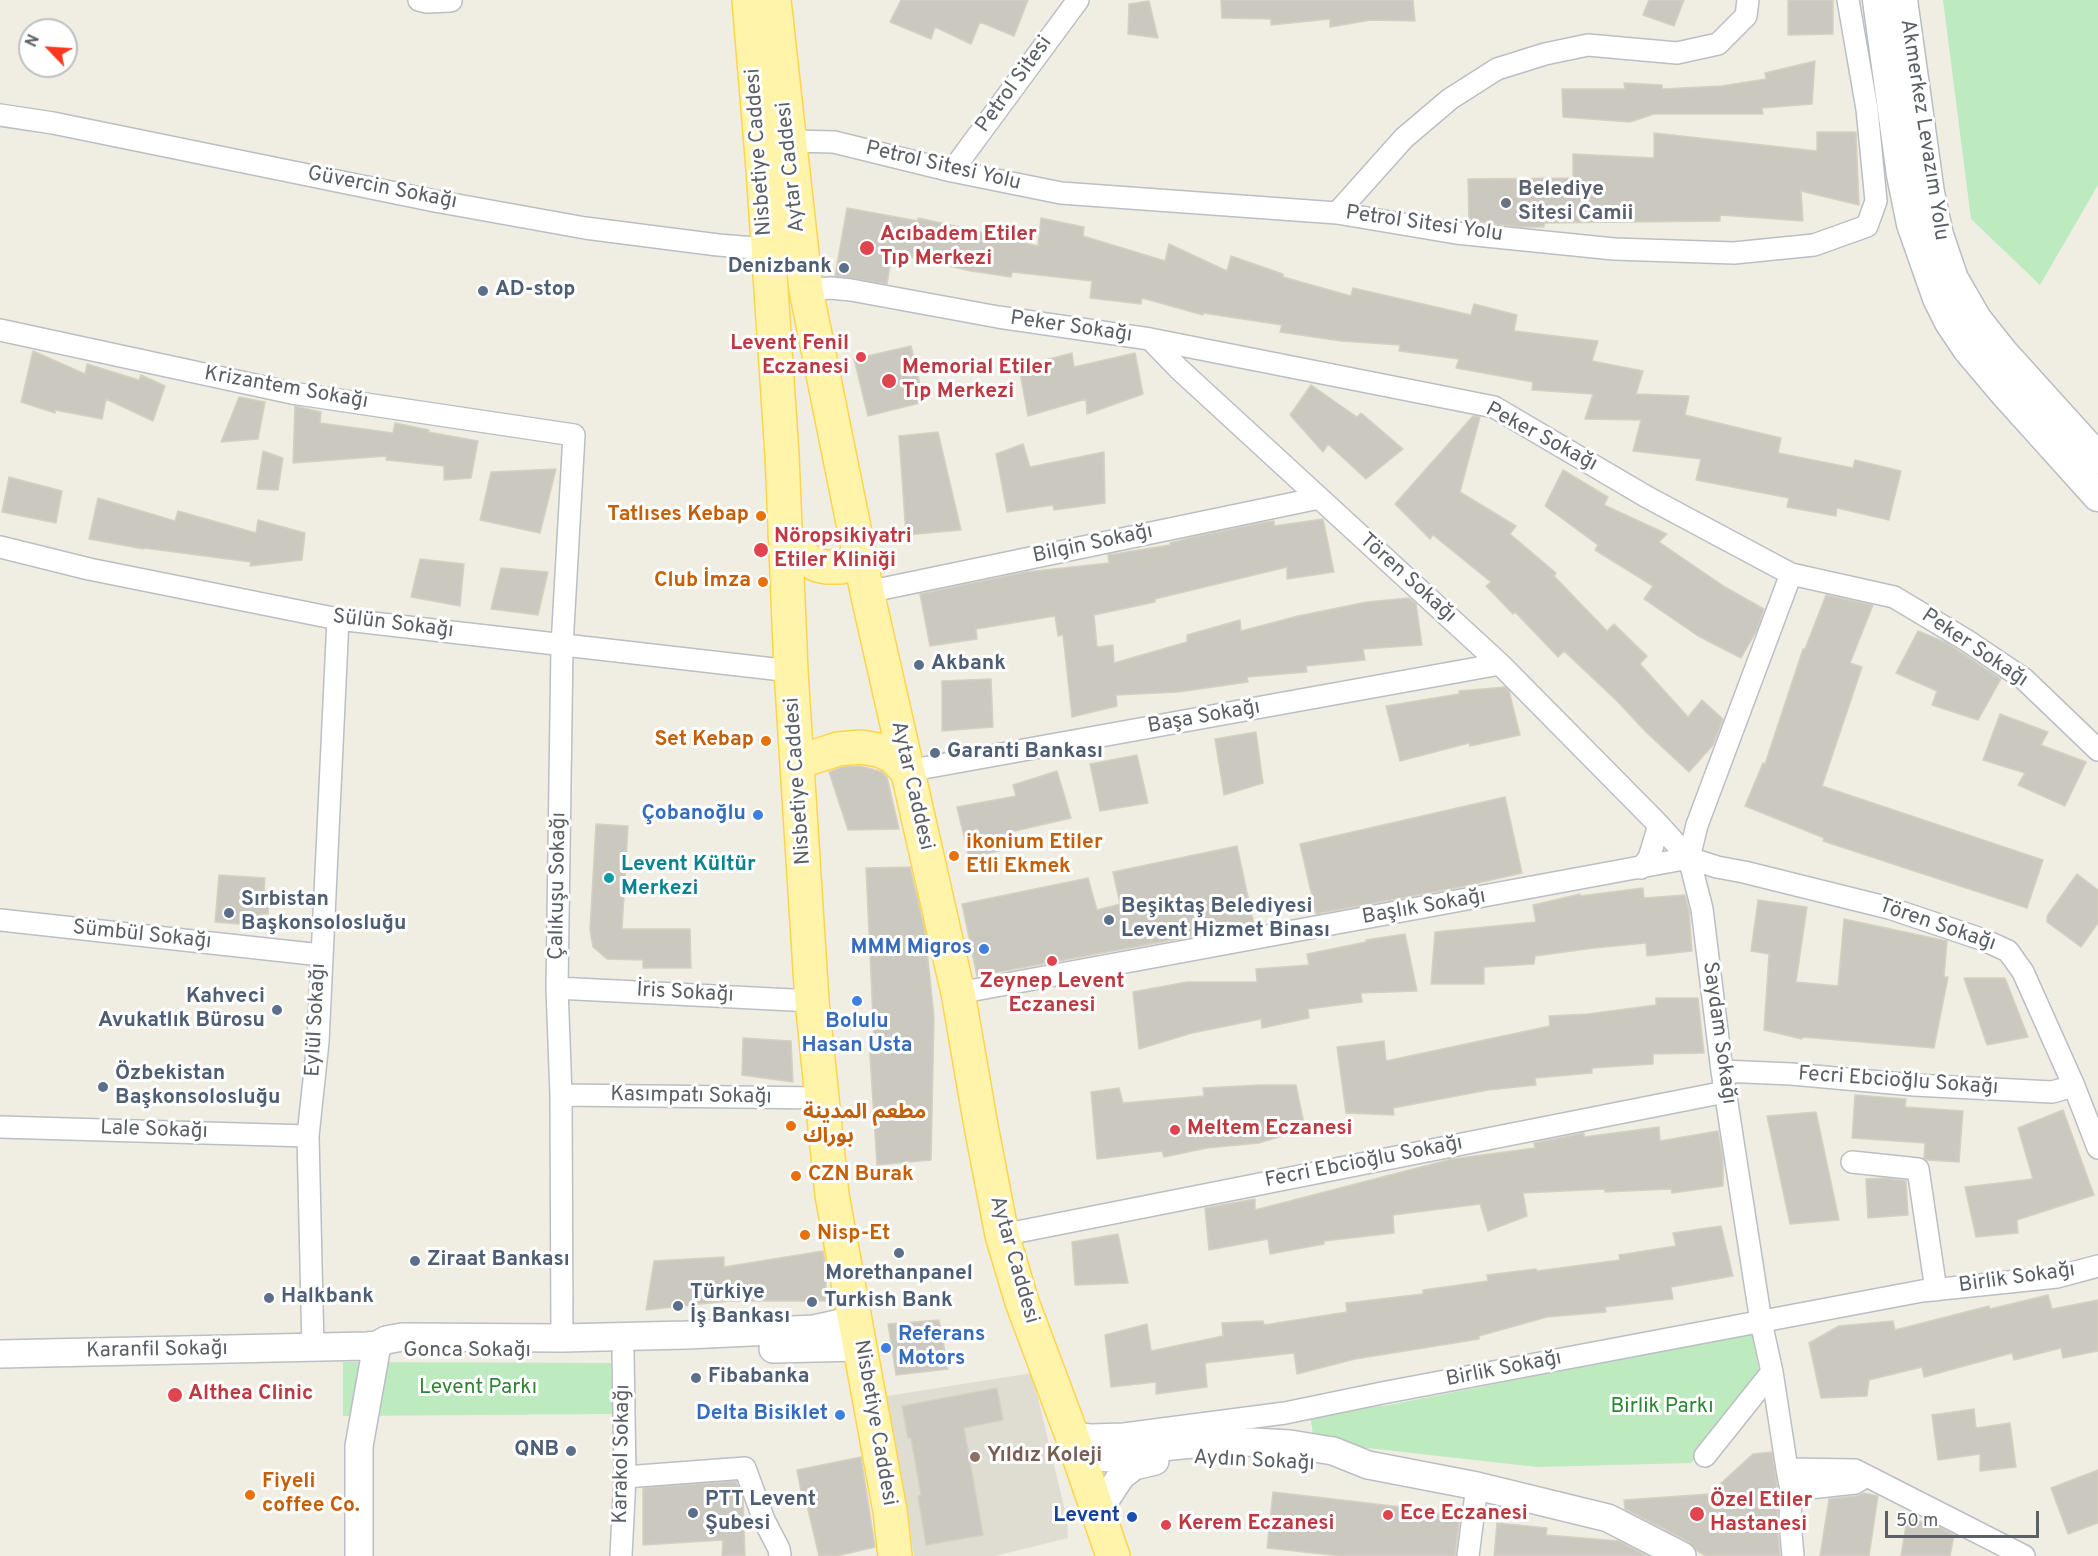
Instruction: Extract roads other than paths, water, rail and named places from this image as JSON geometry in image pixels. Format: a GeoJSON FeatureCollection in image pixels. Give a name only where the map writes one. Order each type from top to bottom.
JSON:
{"type":"FeatureCollection","features":[{"type":"Feature","properties":{"kind":"main road","name":"Nisbetiye Caddesi"},"geometry":{"type":"LineString","coordinates":[[749,0],[782,455],[791,671],[812,1001],[832,1195],[890,1511],[895,1556]]}},
{"type":"Feature","properties":{"kind":"main road","name":"Aytar Caddesi"},"geometry":{"type":"LineString","coordinates":[[774,0],[806,290],[867,592],[958,993],[1002,1235],[1023,1302],[1113,1556]]}},
{"type":"Feature","properties":{"kind":"main road","name":"Akmerkez Levazım Yolu"},"geometry":{"type":"LineString","coordinates":[[1878,0],[1904,185],[1912,224],[1938,298],[1950,322],[1968,349],[2098,496]]}},
{"type":"Feature","properties":{"kind":"main road","name":"Akmerkez Levazım Yolu"},"geometry":{"type":"LineString","coordinates":[[1902,0],[1929,193],[1938,235],[1953,279],[1976,319],[2002,353],[2098,458]]}},
{"type":"Feature","properties":{"kind":"main road"},"geometry":{"type":"LineString","coordinates":[[785,536],[798,554],[817,565],[841,567],[861,561]]}},
{"type":"Feature","properties":{"kind":"main road"},"geometry":{"type":"LineString","coordinates":[[798,762],[838,749],[861,747],[893,756],[907,771]]}},
{"type":"Feature","properties":{"kind":"street"},"geometry":{"type":"LineString","coordinates":[[418,0],[427,2],[451,0]]}},
{"type":"Feature","properties":{"kind":"street","name":"Petrol Sitesi"},"geometry":{"type":"LineString","coordinates":[[952,171],[1078,0]]}},
{"type":"Feature","properties":{"kind":"street"},"geometry":{"type":"LineString","coordinates":[[1337,213],[1404,138],[1450,99],[1497,69],[1545,54],[1588,45],[1677,53],[1718,44],[1746,16],[1748,0]]}},
{"type":"Feature","properties":{"kind":"street","name":"Petrol Sitesi Yolu"},"geometry":{"type":"LineString","coordinates":[[790,141],[834,142],[952,171],[1061,193],[1337,213],[1456,232],[1614,249],[1734,253],[1814,245],[1867,226],[1876,201],[1867,109],[1848,0]]}},
{"type":"Feature","properties":{"kind":"street","name":"Güvercin Sokağı"},"geometry":{"type":"LineString","coordinates":[[0,115],[53,123],[435,201],[585,228],[767,249]]}},
{"type":"Feature","properties":{"kind":"street","name":"Peker Sokağı"},"geometry":{"type":"LineString","coordinates":[[806,290],[831,288],[851,290],[998,317],[1150,339],[1494,407],[1647,497],[1791,574],[1894,597],[1966,640],[2024,679],[2098,750]]}},
{"type":"Feature","properties":{"kind":"street","name":"Krizantem Sokağı"},"geometry":{"type":"LineString","coordinates":[[0,330],[292,393],[574,435]]}},
{"type":"Feature","properties":{"kind":"street","name":"Tören Sokağı"},"geometry":{"type":"LineString","coordinates":[[1150,339],[1179,369],[1500,664],[1689,858],[1717,867],[1889,908],[1984,940],[2008,951],[2024,972],[2074,1086],[2098,1148]]}},
{"type":"Feature","properties":{"kind":"street","name":"Çalıkuşu Sokağı"},"geometry":{"type":"LineString","coordinates":[[562,1345],[561,1095],[557,988],[562,646],[574,435]]}},
{"type":"Feature","properties":{"kind":"street","name":"Bilgin Sokağı"},"geometry":{"type":"LineString","coordinates":[[867,592],[1319,498]]}},
{"type":"Feature","properties":{"kind":"street","name":"Sülün Sokağı"},"geometry":{"type":"LineString","coordinates":[[0,547],[110,573],[338,619],[791,671]]}},
{"type":"Feature","properties":{"kind":"street","name":"Saydam Sokağı"},"geometry":{"type":"LineString","coordinates":[[1791,574],[1697,825],[1689,858],[1702,909],[1724,1081],[1761,1322],[1772,1372],[1787,1469],[1791,1499],[1790,1522],[1793,1556]]}},
{"type":"Feature","properties":{"kind":"street","name":"Eylül Sokağı"},"geometry":{"type":"LineString","coordinates":[[313,1348],[308,1136],[318,1042],[338,619]]}},
{"type":"Feature","properties":{"kind":"street","name":"Başa Sokağı"},"geometry":{"type":"LineString","coordinates":[[907,771],[1500,664]]}},
{"type":"Feature","properties":{"kind":"street"},"geometry":{"type":"LineString","coordinates":[[1641,868],[1648,858],[1659,825]]}},
{"type":"Feature","properties":{"kind":"street","name":"Başlık Sokağı"},"geometry":{"type":"LineString","coordinates":[[958,993],[1689,858]]}},
{"type":"Feature","properties":{"kind":"street","name":"Sümbül Sokağı"},"geometry":{"type":"LineString","coordinates":[[0,920],[321,955]]}},
{"type":"Feature","properties":{"kind":"street","name":"İris Sokağı"},"geometry":{"type":"LineString","coordinates":[[557,988],[812,1001]]}},
{"type":"Feature","properties":{"kind":"street","name":"Fecri Ebcioğlu Sokağı"},"geometry":{"type":"LineString","coordinates":[[1002,1235],[1724,1081],[1791,1074],[1914,1085],[2052,1092],[2074,1086]]}},
{"type":"Feature","properties":{"kind":"street","name":"Kasımpatı Sokağı"},"geometry":{"type":"LineString","coordinates":[[561,1095],[822,1098]]}},
{"type":"Feature","properties":{"kind":"street","name":"Lale Sokağı"},"geometry":{"type":"LineString","coordinates":[[0,1127],[308,1136]]}},
{"type":"Feature","properties":{"kind":"street","name":"Birlik Sokağı"},"geometry":{"type":"LineString","coordinates":[[1852,1162],[1918,1168],[1936,1290]]}},
{"type":"Feature","properties":{"kind":"street","name":"Birlik Sokağı"},"geometry":{"type":"LineString","coordinates":[[1075,1445],[1091,1435],[1124,1434],[1286,1413],[1936,1290],[2057,1277],[2098,1266]]}},
{"type":"Feature","properties":{"kind":"street","name":"Gonca Sokağı"},"geometry":{"type":"LineString","coordinates":[[313,1348],[377,1345],[390,1351],[562,1345],[831,1327],[857,1334]]}},
{"type":"Feature","properties":{"kind":"street","name":"Gonca Sokağı"},"geometry":{"type":"LineString","coordinates":[[562,1345],[623,1352],[857,1334]]}},
{"type":"Feature","properties":{"kind":"street"},"geometry":{"type":"LineString","coordinates":[[359,1556],[359,1446],[377,1345]]}},
{"type":"Feature","properties":{"kind":"street","name":"Karanfil Sokağı"},"geometry":{"type":"LineString","coordinates":[[0,1354],[313,1348]]}},
{"type":"Feature","properties":{"kind":"street","name":"Karakol Sokağı"},"geometry":{"type":"LineString","coordinates":[[621,1556],[625,1477],[623,1352]]}},
{"type":"Feature","properties":{"kind":"street"},"geometry":{"type":"LineString","coordinates":[[1705,1456],[1772,1372]]}},
{"type":"Feature","properties":{"kind":"street"},"geometry":{"type":"LineString","coordinates":[[1286,1413],[1290,1444]]}},
{"type":"Feature","properties":{"kind":"street","name":"Aydın Sokağı"},"geometry":{"type":"LineString","coordinates":[[1075,1445],[1112,1458],[1162,1447],[1253,1442],[1290,1444],[1333,1451],[1368,1465],[1477,1486],[1608,1518],[1682,1556]]}},
{"type":"Feature","properties":{"kind":"street","name":"Aydın Sokağı"},"geometry":{"type":"LineString","coordinates":[[1100,1518],[1106,1499],[1121,1476],[1134,1466],[1145,1462],[1228,1456],[1331,1466],[1368,1465]]}},
{"type":"Feature","properties":{"kind":"street"},"geometry":{"type":"LineString","coordinates":[[625,1477],[745,1468],[780,1556]]}},
{"type":"Feature","properties":{"kind":"street"},"geometry":{"type":"LineString","coordinates":[[1787,1469],[1855,1470],[2025,1556]]}},
{"type":"Feature","properties":{"kind":"street"},"geometry":{"type":"LineString","coordinates":[[1791,1499],[1855,1483],[1867,1476]]}},
{"type":"Feature","properties":{"kind":"street"},"geometry":{"type":"LineString","coordinates":[[1468,1556],[1477,1486]]}},
{"type":"Feature","properties":{"kind":"street","name":"Saydam Sokağı"},"geometry":{"type":"LineString","coordinates":[[1791,1499],[1797,1517],[1802,1556]]}},
{"type":"Feature","properties":{"kind":"street","name":"Aydın Sokağı"},"geometry":{"type":"LineString","coordinates":[[1586,1512],[1605,1526],[1661,1556]]}},
{"type":"Feature","properties":{"kind":"place","name":"Belediye Sitesi Camii"},"geometry":{"type":"Point","coordinates":[1506,203]}},
{"type":"Feature","properties":{"kind":"place","name":"Acıbadem Etiler Tıp Merkezi"},"geometry":{"type":"Point","coordinates":[867,248]}},
{"type":"Feature","properties":{"kind":"place","name":"Denizbank"},"geometry":{"type":"Point","coordinates":[844,268]}},
{"type":"Feature","properties":{"kind":"place","name":"AD-stop"},"geometry":{"type":"Point","coordinates":[483,291]}},
{"type":"Feature","properties":{"kind":"place","name":"Levent Fenil Eczanesi"},"geometry":{"type":"Point","coordinates":[861,357]}},
{"type":"Feature","properties":{"kind":"place","name":"Memorial Etiler Tıp Merkezi"},"geometry":{"type":"Point","coordinates":[889,381]}},
{"type":"Feature","properties":{"kind":"place","name":"Tatlıses Kebap"},"geometry":{"type":"Point","coordinates":[761,516]}},
{"type":"Feature","properties":{"kind":"place","name":"Nöropsikiyatri Etiler Kliniği"},"geometry":{"type":"Point","coordinates":[761,550]}},
{"type":"Feature","properties":{"kind":"place","name":"Club İmza"},"geometry":{"type":"Point","coordinates":[763,582]}},
{"type":"Feature","properties":{"kind":"place","name":"Akbank"},"geometry":{"type":"Point","coordinates":[919,665]}},
{"type":"Feature","properties":{"kind":"place","name":"Set Kebap"},"geometry":{"type":"Point","coordinates":[766,741]}},
{"type":"Feature","properties":{"kind":"place","name":"Garanti Bankası"},"geometry":{"type":"Point","coordinates":[935,753]}},
{"type":"Feature","properties":{"kind":"place","name":"Çobanoğlu"},"geometry":{"type":"Point","coordinates":[758,815]}},
{"type":"Feature","properties":{"kind":"place","name":"ikonium Etiler Etli Ekmek"},"geometry":{"type":"Point","coordinates":[954,856]}},
{"type":"Feature","properties":{"kind":"place","name":"Levent Kültür Merkezi"},"geometry":{"type":"Point","coordinates":[609,878]}},
{"type":"Feature","properties":{"kind":"place","name":"Sırbistan Başkonsolosluğu"},"geometry":{"type":"Point","coordinates":[229,913]}},
{"type":"Feature","properties":{"kind":"place","name":"Beşiktaş Belediyesi Levent Hizmet Binası"},"geometry":{"type":"Point","coordinates":[1109,920]}},
{"type":"Feature","properties":{"kind":"place","name":"MMM Migros"},"geometry":{"type":"Point","coordinates":[984,949]}},
{"type":"Feature","properties":{"kind":"place","name":"Zeynep Levent Eczanesi"},"geometry":{"type":"Point","coordinates":[1052,961]}},
{"type":"Feature","properties":{"kind":"place","name":"Bolulu Hasan Usta"},"geometry":{"type":"Point","coordinates":[857,1001]}},
{"type":"Feature","properties":{"kind":"place","name":"Kahveci Avukatlık Bürosu"},"geometry":{"type":"Point","coordinates":[277,1010]}},
{"type":"Feature","properties":{"kind":"place","name":"Özbekistan Başkonsolosluğu"},"geometry":{"type":"Point","coordinates":[103,1087]}},
{"type":"Feature","properties":{"kind":"place","name":"مطعم المدينة بوراك"},"geometry":{"type":"Point","coordinates":[791,1126]}},
{"type":"Feature","properties":{"kind":"place","name":"Meltem Eczanesi"},"geometry":{"type":"Point","coordinates":[1175,1130]}},
{"type":"Feature","properties":{"kind":"place","name":"CZN Burak"},"geometry":{"type":"Point","coordinates":[796,1176]}},
{"type":"Feature","properties":{"kind":"place","name":"Nisp-Et"},"geometry":{"type":"Point","coordinates":[805,1235]}},
{"type":"Feature","properties":{"kind":"place","name":"Morethanpanel"},"geometry":{"type":"Point","coordinates":[899,1253]}},
{"type":"Feature","properties":{"kind":"place","name":"Ziraat Bankası"},"geometry":{"type":"Point","coordinates":[415,1261]}},
{"type":"Feature","properties":{"kind":"place","name":"Halkbank"},"geometry":{"type":"Point","coordinates":[269,1298]}},
{"type":"Feature","properties":{"kind":"place","name":"Turkish Bank"},"geometry":{"type":"Point","coordinates":[812,1302]}},
{"type":"Feature","properties":{"kind":"place","name":"Türkiye İş Bankası"},"geometry":{"type":"Point","coordinates":[678,1306]}},
{"type":"Feature","properties":{"kind":"place","name":"Referans Motors"},"geometry":{"type":"Point","coordinates":[886,1348]}},
{"type":"Feature","properties":{"kind":"place","name":"Fibabanka"},"geometry":{"type":"Point","coordinates":[696,1378]}},
{"type":"Feature","properties":{"kind":"place","name":"Althea Clinic"},"geometry":{"type":"Point","coordinates":[175,1395]}},
{"type":"Feature","properties":{"kind":"place","name":"Delta Bisiklet"},"geometry":{"type":"Point","coordinates":[840,1415]}},
{"type":"Feature","properties":{"kind":"place","name":"QNB"},"geometry":{"type":"Point","coordinates":[571,1451]}},
{"type":"Feature","properties":{"kind":"place","name":"Yıldız Koleji"},"geometry":{"type":"Point","coordinates":[975,1457]}},
{"type":"Feature","properties":{"kind":"place","name":"Fiyeli coffee Co."},"geometry":{"type":"Point","coordinates":[250,1495]}},
{"type":"Feature","properties":{"kind":"place","name":"PTT Levent Şubesi"},"geometry":{"type":"Point","coordinates":[693,1513]}},
{"type":"Feature","properties":{"kind":"place","name":"Özel Etiler Hastanesi"},"geometry":{"type":"Point","coordinates":[1697,1514]}},
{"type":"Feature","properties":{"kind":"place","name":"Ece Eczanesi"},"geometry":{"type":"Point","coordinates":[1388,1515]}},
{"type":"Feature","properties":{"kind":"place","name":"Levent"},"geometry":{"type":"Point","coordinates":[1132,1517]}},
{"type":"Feature","properties":{"kind":"place","name":"Kerem Eczanesi"},"geometry":{"type":"Point","coordinates":[1166,1525]}},
{"type":"Feature","properties":{"kind":"park label","name":"Levent Parkı"},"geometry":{"type":"Point","coordinates":[478,1389]}},
{"type":"Feature","properties":{"kind":"park label","name":"Birlik Parkı"},"geometry":{"type":"Point","coordinates":[1662,1408]}}]}
